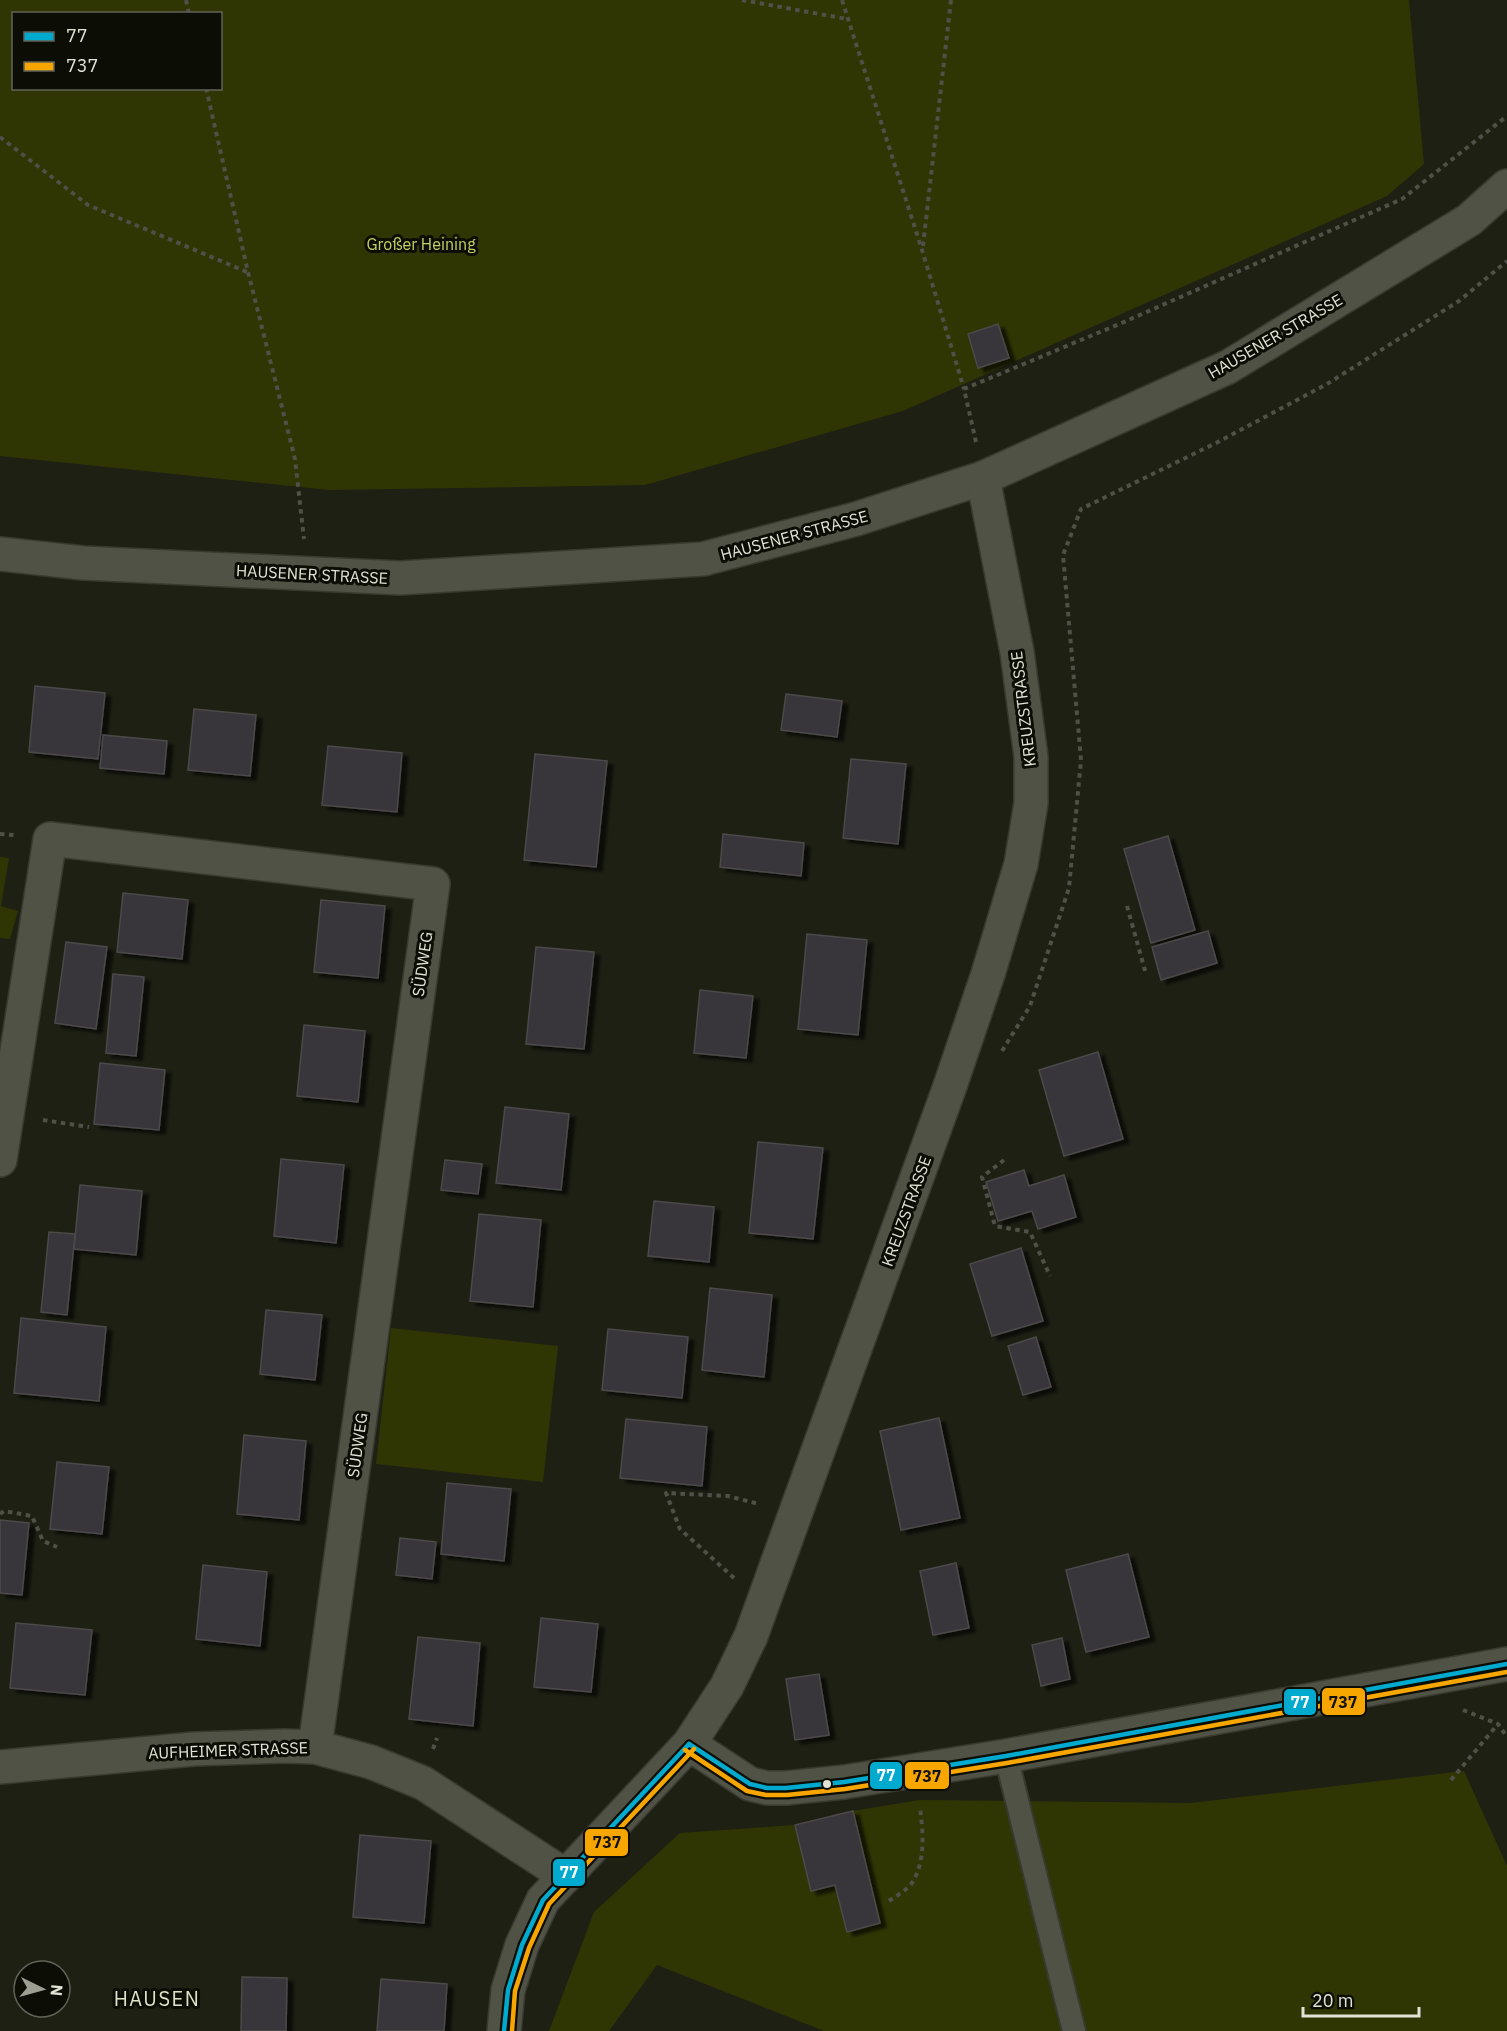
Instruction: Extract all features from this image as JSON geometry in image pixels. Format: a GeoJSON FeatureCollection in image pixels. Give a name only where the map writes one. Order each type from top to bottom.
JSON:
{"type":"FeatureCollection","features":[{"type":"Feature","properties":{"kind":"street","name":"HAUSENER STRASSE"},"geometry":{"type":"LineString","coordinates":[[0,554],[84,562],[400,578],[704,559],[856,519],[983,478],[1228,367],[1469,220],[1507,186]]}},
{"type":"Feature","properties":{"kind":"street","name":"KREUZSTRASSE"},"geometry":{"type":"LineString","coordinates":[[504,2031],[508,1990],[522,1945],[543,1900],[689,1744],[727,1686],[751,1636],[950,1086],[988,974],[1021,864],[1031,803],[1031,757],[1017,651],[983,478]]}},
{"type":"Feature","properties":{"kind":"street","name":"SÜDWEG"},"geometry":{"type":"LineString","coordinates":[[0,1160],[50,839],[433,884],[315,1747]]}},
{"type":"Feature","properties":{"kind":"street"},"geometry":{"type":"LineString","coordinates":[[689,1744],[750,1784],[767,1788],[786,1788],[844,1782],[1006,1756],[1507,1664]]}},
{"type":"Feature","properties":{"kind":"street","name":"AUFHEIMER STRASSE"},"geometry":{"type":"LineString","coordinates":[[0,1767],[194,1749],[315,1747],[371,1762],[423,1783],[566,1876]]}},
{"type":"Feature","properties":{"kind":"lane"},"geometry":{"type":"LineString","coordinates":[[1006,1756],[1074,2031]]}},
{"type":"Feature","properties":{"kind":"path"},"geometry":{"type":"LineString","coordinates":[[742,0],[847,19]]}},
{"type":"Feature","properties":{"kind":"path"},"geometry":{"type":"LineString","coordinates":[[842,0],[964,389],[983,478]]}},
{"type":"Feature","properties":{"kind":"path"},"geometry":{"type":"LineString","coordinates":[[922,250],[951,0]]}},
{"type":"Feature","properties":{"kind":"path"},"geometry":{"type":"LineString","coordinates":[[206,90],[248,272],[295,459],[309,573]]}},
{"type":"Feature","properties":{"kind":"path"},"geometry":{"type":"LineString","coordinates":[[964,389],[1402,199],[1507,116]]}},
{"type":"Feature","properties":{"kind":"path"},"geometry":{"type":"LineString","coordinates":[[0,137],[88,205],[248,272]]}},
{"type":"Feature","properties":{"kind":"path"},"geometry":{"type":"LineString","coordinates":[[1002,1052],[1030,1006],[1069,888],[1081,760],[1063,555],[1081,509],[1216,443],[1327,384],[1459,301],[1507,261]]}},
{"type":"Feature","properties":{"kind":"path"},"geometry":{"type":"LineString","coordinates":[[1127,906],[1146,974]]}},
{"type":"Feature","properties":{"kind":"path"},"geometry":{"type":"LineString","coordinates":[[7,1115],[89,1127]]}},
{"type":"Feature","properties":{"kind":"path"},"geometry":{"type":"LineString","coordinates":[[1004,1160],[982,1177],[995,1226],[1030,1232],[1050,1276]]}},
{"type":"Feature","properties":{"kind":"path"},"geometry":{"type":"LineString","coordinates":[[762,1604],[680,1529],[666,1493],[728,1496],[795,1513]]}},
{"type":"Feature","properties":{"kind":"path"},"geometry":{"type":"LineString","coordinates":[[0,1514],[4,1511],[32,1516],[43,1541],[57,1547]]}},
{"type":"Feature","properties":{"kind":"path"},"geometry":{"type":"LineString","coordinates":[[1451,1780],[1498,1724]]}},
{"type":"Feature","properties":{"kind":"path"},"geometry":{"type":"LineString","coordinates":[[889,1900],[912,1884],[921,1860],[924,1835],[915,1771]]}},
{"type":"Feature","properties":{"kind":"green space","name":"Großer Heining"},"geometry":{"type":"Polygon","coordinates":[[[0,0],[1409,0],[1424,164],[1387,196],[903,411],[645,485],[329,490],[0,456],[0,0]]]}},
{"type":"Feature","properties":{"kind":"green space"},"geometry":{"type":"Polygon","coordinates":[[[0,857],[9,858],[1,906],[18,911],[10,939],[0,938],[0,857]]]}},
{"type":"Feature","properties":{"kind":"green space"},"geometry":{"type":"Polygon","coordinates":[[[391,1328],[558,1346],[543,1482],[376,1464],[391,1328]]]}},
{"type":"Feature","properties":{"kind":"green space"},"geometry":{"type":"Polygon","coordinates":[[[1464,1771],[1507,1866],[1507,2031],[824,2031],[657,1965],[609,2031],[549,2031],[594,1912],[680,1833],[795,1825],[811,1890],[835,1885],[847,1932],[880,1923],[853,1811],[919,1800],[1190,1803],[1464,1771]]]}},
{"type":"Feature","properties":{"kind":"building"},"geometry":{"type":"Polygon","coordinates":[[[998,324],[1009,358],[978,368],[968,334],[998,324]]]}},
{"type":"Feature","properties":{"kind":"building"},"geometry":{"type":"Polygon","coordinates":[[[35,686],[105,693],[98,759],[29,752],[35,686]]]}},
{"type":"Feature","properties":{"kind":"building"},"geometry":{"type":"Polygon","coordinates":[[[786,694],[842,701],[837,737],[781,730],[786,694]]]}},
{"type":"Feature","properties":{"kind":"building"},"geometry":{"type":"Polygon","coordinates":[[[194,709],[256,715],[250,776],[188,770],[194,709]]]}},
{"type":"Feature","properties":{"kind":"building"},"geometry":{"type":"Polygon","coordinates":[[[103,735],[167,741],[164,774],[100,768],[103,735]]]}},
{"type":"Feature","properties":{"kind":"building"},"geometry":{"type":"Polygon","coordinates":[[[328,746],[402,753],[397,812],[322,805],[328,746]]]}},
{"type":"Feature","properties":{"kind":"building"},"geometry":{"type":"Polygon","coordinates":[[[535,754],[607,761],[596,867],[524,860],[535,754]]]}},
{"type":"Feature","properties":{"kind":"building"},"geometry":{"type":"Polygon","coordinates":[[[851,759],[906,764],[898,844],[843,838],[851,759]]]}},
{"type":"Feature","properties":{"kind":"building"},"geometry":{"type":"Polygon","coordinates":[[[723,834],[804,843],[801,876],[720,867],[723,834]]]}},
{"type":"Feature","properties":{"kind":"building"},"geometry":{"type":"Polygon","coordinates":[[[1168,836],[1195,930],[1151,943],[1124,849],[1168,836]]]}},
{"type":"Feature","properties":{"kind":"building"},"geometry":{"type":"Polygon","coordinates":[[[123,893],[188,900],[182,959],[117,952],[123,893]]]}},
{"type":"Feature","properties":{"kind":"building"},"geometry":{"type":"Polygon","coordinates":[[[321,900],[385,906],[378,978],[314,972],[321,900]]]}},
{"type":"Feature","properties":{"kind":"building"},"geometry":{"type":"Polygon","coordinates":[[[1208,931],[1217,963],[1161,980],[1152,947],[1208,931]]]}},
{"type":"Feature","properties":{"kind":"building"},"geometry":{"type":"Polygon","coordinates":[[[807,934],[867,940],[858,1035],[798,1029],[807,934]]]}},
{"type":"Feature","properties":{"kind":"building"},"geometry":{"type":"Polygon","coordinates":[[[66,942],[107,947],[96,1029],[55,1023],[66,942]]]}},
{"type":"Feature","properties":{"kind":"building"},"geometry":{"type":"Polygon","coordinates":[[[536,947],[594,952],[584,1049],[526,1044],[536,947]]]}},
{"type":"Feature","properties":{"kind":"building"},"geometry":{"type":"Polygon","coordinates":[[[113,974],[144,977],[136,1056],[106,1053],[113,974]]]}},
{"type":"Feature","properties":{"kind":"building"},"geometry":{"type":"Polygon","coordinates":[[[700,990],[753,996],[746,1058],[694,1053],[700,990]]]}},
{"type":"Feature","properties":{"kind":"building"},"geometry":{"type":"Polygon","coordinates":[[[304,1025],[365,1031],[358,1102],[297,1096],[304,1025]]]}},
{"type":"Feature","properties":{"kind":"building"},"geometry":{"type":"Polygon","coordinates":[[[1098,1052],[1123,1139],[1064,1156],[1039,1070],[1098,1052]]]}},
{"type":"Feature","properties":{"kind":"building"},"geometry":{"type":"Polygon","coordinates":[[[100,1063],[165,1070],[159,1130],[94,1124],[100,1063]]]}},
{"type":"Feature","properties":{"kind":"building"},"geometry":{"type":"Polygon","coordinates":[[[505,1107],[569,1114],[561,1190],[496,1183],[505,1107]]]}},
{"type":"Feature","properties":{"kind":"building"},"geometry":{"type":"Polygon","coordinates":[[[758,1142],[823,1148],[813,1239],[749,1233],[758,1142]]]}},
{"type":"Feature","properties":{"kind":"building"},"geometry":{"type":"Polygon","coordinates":[[[281,1159],[344,1165],[336,1243],[274,1236],[281,1159]]]}},
{"type":"Feature","properties":{"kind":"building"},"geometry":{"type":"Polygon","coordinates":[[[445,1160],[482,1164],[478,1194],[441,1190],[445,1160]]]}},
{"type":"Feature","properties":{"kind":"building"},"geometry":{"type":"Polygon","coordinates":[[[1024,1170],[1029,1186],[1064,1175],[1076,1217],[1038,1229],[1032,1211],[998,1221],[986,1182],[1024,1170]]]}},
{"type":"Feature","properties":{"kind":"building"},"geometry":{"type":"Polygon","coordinates":[[[80,1185],[142,1191],[136,1255],[74,1249],[80,1185]]]}},
{"type":"Feature","properties":{"kind":"building"},"geometry":{"type":"Polygon","coordinates":[[[654,1201],[714,1207],[709,1262],[648,1256],[654,1201]]]}},
{"type":"Feature","properties":{"kind":"building"},"geometry":{"type":"Polygon","coordinates":[[[479,1214],[541,1220],[533,1307],[470,1301],[479,1214]]]}},
{"type":"Feature","properties":{"kind":"building"},"geometry":{"type":"Polygon","coordinates":[[[49,1232],[75,1234],[67,1315],[41,1312],[49,1232]]]}},
{"type":"Feature","properties":{"kind":"building"},"geometry":{"type":"Polygon","coordinates":[[[1021,1248],[1043,1321],[992,1336],[970,1264],[1021,1248]]]}},
{"type":"Feature","properties":{"kind":"building"},"geometry":{"type":"Polygon","coordinates":[[[710,1288],[772,1295],[764,1377],[702,1370],[710,1288]]]}},
{"type":"Feature","properties":{"kind":"building"},"geometry":{"type":"Polygon","coordinates":[[[266,1310],[322,1315],[315,1380],[260,1374],[266,1310]]]}},
{"type":"Feature","properties":{"kind":"building"},"geometry":{"type":"Polygon","coordinates":[[[21,1318],[106,1327],[99,1401],[14,1393],[21,1318]]]}},
{"type":"Feature","properties":{"kind":"building"},"geometry":{"type":"Polygon","coordinates":[[[608,1329],[688,1337],[682,1398],[602,1390],[608,1329]]]}},
{"type":"Feature","properties":{"kind":"building"},"geometry":{"type":"Polygon","coordinates":[[[1036,1337],[1051,1387],[1023,1395],[1008,1346],[1036,1337]]]}},
{"type":"Feature","properties":{"kind":"building"},"geometry":{"type":"Polygon","coordinates":[[[939,1418],[960,1518],[901,1530],[880,1431],[939,1418]]]}},
{"type":"Feature","properties":{"kind":"building"},"geometry":{"type":"Polygon","coordinates":[[[626,1419],[707,1427],[702,1486],[620,1478],[626,1419]]]}},
{"type":"Feature","properties":{"kind":"building"},"geometry":{"type":"Polygon","coordinates":[[[244,1435],[306,1441],[299,1520],[237,1514],[244,1435]]]}},
{"type":"Feature","properties":{"kind":"building"},"geometry":{"type":"Polygon","coordinates":[[[57,1462],[109,1467],[102,1534],[50,1529],[57,1462]]]}},
{"type":"Feature","properties":{"kind":"building"},"geometry":{"type":"Polygon","coordinates":[[[447,1483],[511,1489],[504,1561],[441,1554],[447,1483]]]}},
{"type":"Feature","properties":{"kind":"building"},"geometry":{"type":"Polygon","coordinates":[[[0,1520],[29,1523],[22,1595],[0,1593],[0,1520]]]}},
{"type":"Feature","properties":{"kind":"building"},"geometry":{"type":"Polygon","coordinates":[[[400,1538],[436,1542],[432,1579],[396,1575],[400,1538]]]}},
{"type":"Feature","properties":{"kind":"building"},"geometry":{"type":"Polygon","coordinates":[[[1128,1554],[1149,1637],[1086,1652],[1066,1570],[1128,1554]]]}},
{"type":"Feature","properties":{"kind":"building"},"geometry":{"type":"Polygon","coordinates":[[[956,1563],[969,1628],[933,1635],[920,1571],[956,1563]]]}},
{"type":"Feature","properties":{"kind":"building"},"geometry":{"type":"Polygon","coordinates":[[[203,1565],[267,1572],[260,1646],[196,1639],[203,1565]]]}},
{"type":"Feature","properties":{"kind":"building"},"geometry":{"type":"Polygon","coordinates":[[[541,1618],[598,1624],[591,1692],[534,1687],[541,1618]]]}},
{"type":"Feature","properties":{"kind":"building"},"geometry":{"type":"Polygon","coordinates":[[[16,1623],[92,1630],[85,1695],[10,1688],[16,1623]]]}},
{"type":"Feature","properties":{"kind":"building"},"geometry":{"type":"Polygon","coordinates":[[[418,1637],[480,1643],[473,1726],[409,1719],[418,1637]]]}},
{"type":"Feature","properties":{"kind":"building"},"geometry":{"type":"Polygon","coordinates":[[[1062,1638],[1070,1679],[1041,1686],[1032,1645],[1062,1638]]]}},
{"type":"Feature","properties":{"kind":"building"},"geometry":{"type":"Polygon","coordinates":[[[819,1674],[829,1735],[795,1740],[786,1679],[819,1674]]]}},
{"type":"Feature","properties":{"kind":"building"},"geometry":{"type":"Polygon","coordinates":[[[853,1811],[880,1923],[847,1932],[835,1885],[811,1891],[795,1825],[853,1811]]]}},
{"type":"Feature","properties":{"kind":"building"},"geometry":{"type":"Polygon","coordinates":[[[360,1835],[431,1841],[424,1923],[353,1917],[360,1835]]]}},
{"type":"Feature","properties":{"kind":"building"},"geometry":{"type":"Polygon","coordinates":[[[242,1977],[287,1978],[286,2031],[241,2031],[242,1977]]]}},
{"type":"Feature","properties":{"kind":"building"},"geometry":{"type":"Polygon","coordinates":[[[381,1979],[447,1984],[444,2031],[377,2031],[381,1979]]]}},
{"type":"Feature","properties":{"kind":"transit line","name":"77"},"geometry":{"type":"LineString","coordinates":[[689,1744],[750,1784],[767,1788],[786,1788],[844,1782],[1006,1756],[1507,1664]]}},
{"type":"Feature","properties":{"kind":"transit line","name":"737"},"geometry":{"type":"LineString","coordinates":[[685,1750],[747,1791],[766,1795],[787,1795],[845,1789],[1007,1763],[1507,1672]]}},
{"type":"Feature","properties":{"kind":"transit line","name":"77"},"geometry":{"type":"LineString","coordinates":[[504,2031],[508,1990],[522,1945],[543,1900],[689,1744]]}},
{"type":"Feature","properties":{"kind":"transit line","name":"737"},"geometry":{"type":"LineString","coordinates":[[512,2031],[515,1991],[529,1948],[549,1904],[694,1749]]}},
{"type":"Feature","properties":{"kind":"district","name":"HAUSEN"},"geometry":{"type":"Point","coordinates":[157,1998]}}]}
